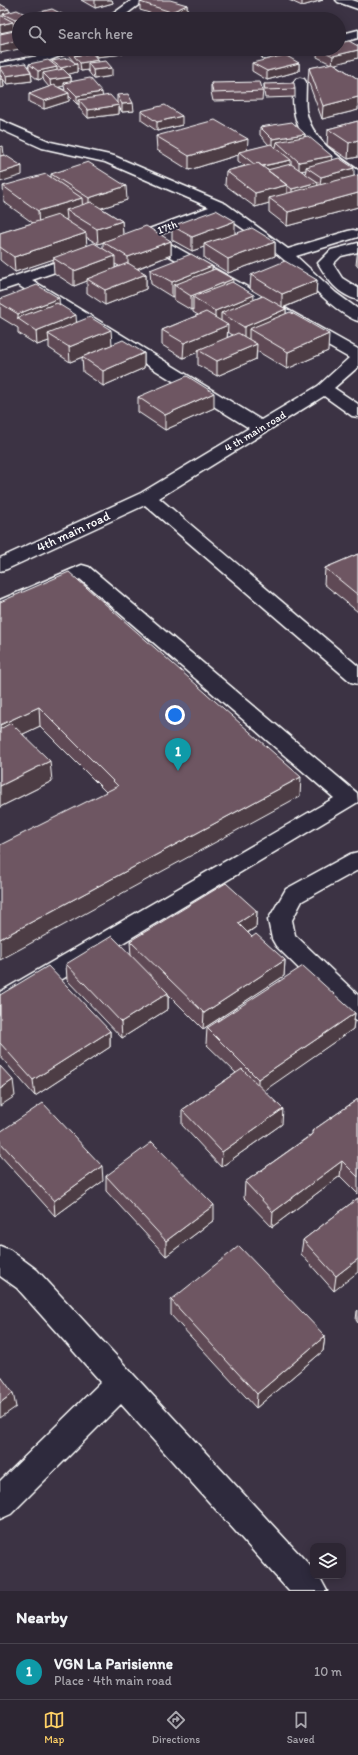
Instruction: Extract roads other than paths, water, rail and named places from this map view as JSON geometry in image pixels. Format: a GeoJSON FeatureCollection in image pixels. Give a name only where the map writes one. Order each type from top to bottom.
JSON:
{"type":"FeatureCollection","features":[{"type":"Feature","properties":{"kind":"street"},"geometry":{"type":"LineString","coordinates":[[122,12],[139,0]]}},
{"type":"Feature","properties":{"kind":"street"},"geometry":{"type":"LineString","coordinates":[[342,0],[358,6]]}},
{"type":"Feature","properties":{"kind":"street"},"geometry":{"type":"LineString","coordinates":[[346,37],[358,34]]}},
{"type":"Feature","properties":{"kind":"street"},"geometry":{"type":"LineString","coordinates":[[0,67],[41,59],[48,56]]}},
{"type":"Feature","properties":{"kind":"street"},"geometry":{"type":"LineString","coordinates":[[300,82],[300,111],[308,133],[330,156],[358,176]]}},
{"type":"Feature","properties":{"kind":"street"},"geometry":{"type":"LineString","coordinates":[[0,124],[48,145],[109,159],[221,207],[286,254],[331,296],[358,316]]}},
{"type":"Feature","properties":{"kind":"street"},"geometry":{"type":"LineString","coordinates":[[87,166],[109,159]]}},
{"type":"Feature","properties":{"kind":"street","name":"17th"},"geometry":{"type":"LineString","coordinates":[[124,244],[221,207]]}},
{"type":"Feature","properties":{"kind":"street"},"geometry":{"type":"LineString","coordinates":[[286,254],[358,233]]}},
{"type":"Feature","properties":{"kind":"street"},"geometry":{"type":"LineString","coordinates":[[145,236],[358,357]]}},
{"type":"Feature","properties":{"kind":"street"},"geometry":{"type":"LineString","coordinates":[[358,247],[336,253],[325,263],[336,281],[358,295]]}},
{"type":"Feature","properties":{"kind":"street"},"geometry":{"type":"LineString","coordinates":[[0,286],[94,254]]}},
{"type":"Feature","properties":{"kind":"street"},"geometry":{"type":"LineString","coordinates":[[21,280],[261,428]]}},
{"type":"Feature","properties":{"kind":"street","name":"4 th main road"},"geometry":{"type":"LineString","coordinates":[[146,497],[324,389],[358,357]]}},
{"type":"Feature","properties":{"kind":"street"},"geometry":{"type":"LineString","coordinates":[[324,389],[358,412]]}},
{"type":"Feature","properties":{"kind":"street"},"geometry":{"type":"LineString","coordinates":[[146,497],[358,677]]}},
{"type":"Feature","properties":{"kind":"street","name":"4th main road"},"geometry":{"type":"LineString","coordinates":[[0,565],[146,497]]}},
{"type":"Feature","properties":{"kind":"street"},"geometry":{"type":"LineString","coordinates":[[0,607],[82,571],[349,799],[0,1004]]}},
{"type":"Feature","properties":{"kind":"street"},"geometry":{"type":"LineString","coordinates":[[358,860],[294,896],[280,920],[284,939],[358,1011]]}},
{"type":"Feature","properties":{"kind":"street"},"geometry":{"type":"LineString","coordinates":[[0,1260],[27,1279],[311,1591]]}},
{"type":"Feature","properties":{"kind":"street"},"geometry":{"type":"LineString","coordinates":[[0,1503],[121,1383]]}},
{"type":"Feature","properties":{"kind":"place","name":"VGN La Parisienne"},"geometry":{"type":"Point","coordinates":[178,771]}}]}
